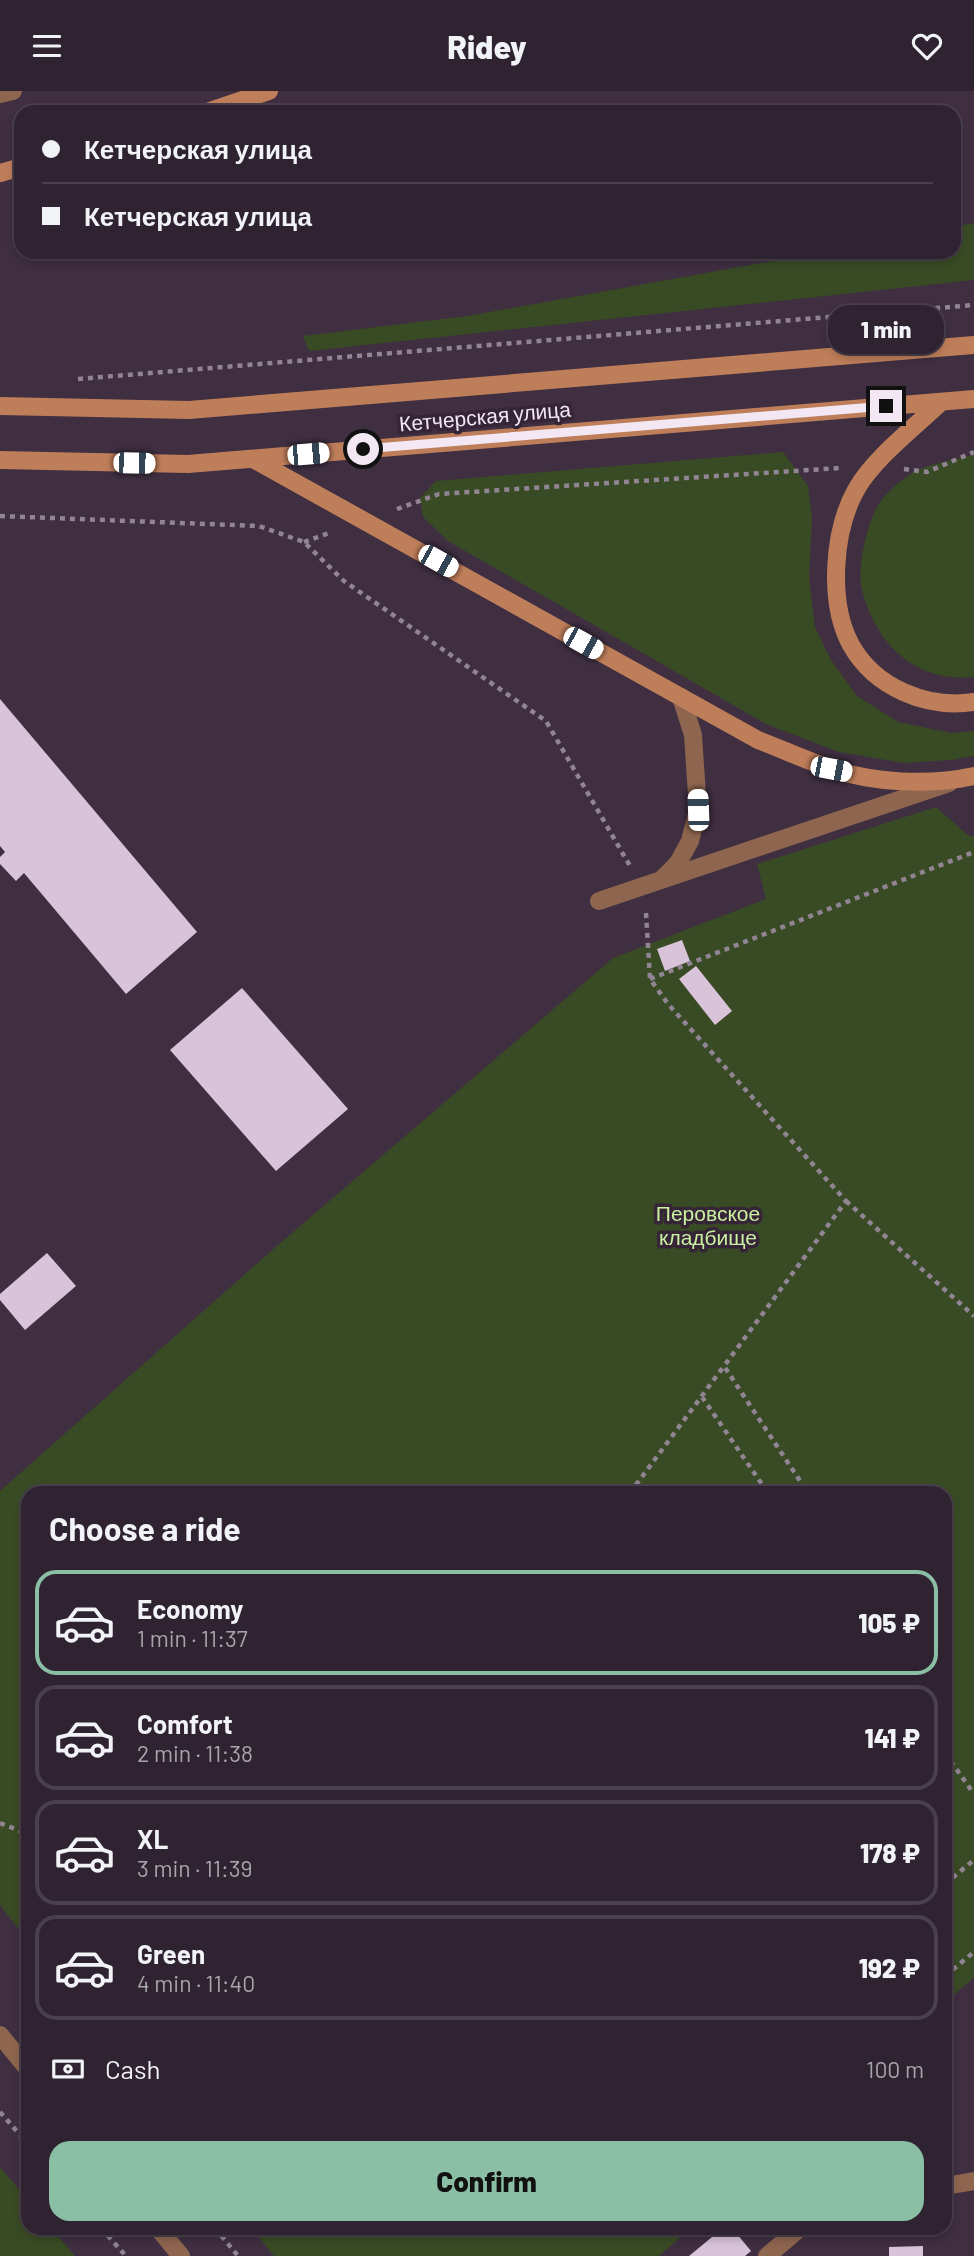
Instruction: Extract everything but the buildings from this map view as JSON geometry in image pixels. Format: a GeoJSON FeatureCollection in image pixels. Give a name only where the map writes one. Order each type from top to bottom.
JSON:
{"type":"FeatureCollection","features":[{"type":"Feature","properties":{"kind":"main road"},"geometry":{"type":"LineString","coordinates":[[228,105],[269,91]]}},
{"type":"Feature","properties":{"kind":"main road","name":"Кетчерская улица"},"geometry":{"type":"LineString","coordinates":[[0,406],[189,410],[974,345]]}},
{"type":"Feature","properties":{"kind":"main road","name":"Кетчерская улица"},"geometry":{"type":"LineString","coordinates":[[0,460],[188,464],[974,399]]}},
{"type":"Feature","properties":{"kind":"main road"},"geometry":{"type":"LineString","coordinates":[[941,402],[874,465],[856,489],[841,526],[837,570],[839,612],[851,646],[877,677],[914,698],[959,704],[974,702]]}},
{"type":"Feature","properties":{"kind":"main road"},"geometry":{"type":"LineString","coordinates":[[253,459],[758,740],[831,769],[896,782],[955,780],[974,776]]}},
{"type":"Feature","properties":{"kind":"street"},"geometry":{"type":"LineString","coordinates":[[0,94],[13,91]]}},
{"type":"Feature","properties":{"kind":"street"},"geometry":{"type":"LineString","coordinates":[[661,880],[678,863],[690,841],[698,810],[693,735],[681,697]]}},
{"type":"Feature","properties":{"kind":"street"},"geometry":{"type":"LineString","coordinates":[[600,901],[955,780]]}},
{"type":"Feature","properties":{"kind":"street"},"geometry":{"type":"LineString","coordinates":[[0,2035],[21,2060]]}},
{"type":"Feature","properties":{"kind":"street"},"geometry":{"type":"LineString","coordinates":[[952,2185],[974,2181]]}},
{"type":"Feature","properties":{"kind":"street"},"geometry":{"type":"LineString","coordinates":[[164,2235],[181,2256]]}},
{"type":"Feature","properties":{"kind":"street"},"geometry":{"type":"LineString","coordinates":[[767,2256],[792,2235]]}},
{"type":"Feature","properties":{"kind":"path"},"geometry":{"type":"LineString","coordinates":[[71,379],[974,305]]}},
{"type":"Feature","properties":{"kind":"path"},"geometry":{"type":"LineString","coordinates":[[304,542],[439,493],[874,465],[927,472],[974,452]]}},
{"type":"Feature","properties":{"kind":"path"},"geometry":{"type":"LineString","coordinates":[[0,516],[260,526],[304,542],[344,581],[546,721],[643,886],[650,979],[668,1004],[846,1201],[974,1316]]}},
{"type":"Feature","properties":{"kind":"path"},"geometry":{"type":"LineString","coordinates":[[650,979],[974,852]]}},
{"type":"Feature","properties":{"kind":"path"},"geometry":{"type":"LineString","coordinates":[[635,1486],[846,1201]]}},
{"type":"Feature","properties":{"kind":"path"},"geometry":{"type":"LineString","coordinates":[[724,1366],[803,1486]]}},
{"type":"Feature","properties":{"kind":"path"},"geometry":{"type":"LineString","coordinates":[[702,1397],[763,1486]]}},
{"type":"Feature","properties":{"kind":"path"},"geometry":{"type":"LineString","coordinates":[[952,1763],[974,1794]]}},
{"type":"Feature","properties":{"kind":"path"},"geometry":{"type":"LineString","coordinates":[[0,1823],[21,1831]]}},
{"type":"Feature","properties":{"kind":"path"},"geometry":{"type":"LineString","coordinates":[[952,1878],[974,1860]]}},
{"type":"Feature","properties":{"kind":"path"},"geometry":{"type":"LineString","coordinates":[[952,1970],[974,1952]]}},
{"type":"Feature","properties":{"kind":"path"},"geometry":{"type":"LineString","coordinates":[[0,2112],[21,2136]]}},
{"type":"Feature","properties":{"kind":"path"},"geometry":{"type":"LineString","coordinates":[[107,2235],[126,2256]]}},
{"type":"Feature","properties":{"kind":"path"},"geometry":{"type":"LineString","coordinates":[[221,2235],[238,2256]]}},
{"type":"Feature","properties":{"kind":"green space"},"geometry":{"type":"Polygon","coordinates":[[[974,223],[974,280],[309,351],[303,336],[467,316],[784,259],[961,259],[961,226],[974,223]]]}},
{"type":"Feature","properties":{"kind":"green space"},"geometry":{"type":"Polygon","coordinates":[[[783,452],[808,486],[812,518],[809,577],[815,627],[831,660],[857,696],[898,722],[951,733],[974,731],[974,756],[904,763],[839,752],[768,725],[448,541],[423,517],[420,498],[436,481],[783,452]]]}},
{"type":"Feature","properties":{"kind":"green space"},"geometry":{"type":"Polygon","coordinates":[[[974,455],[974,677],[953,677],[934,674],[917,667],[888,643],[868,610],[862,590],[861,570],[871,520],[880,502],[889,492],[907,476],[922,469],[974,455]]]}},
{"type":"Feature","properties":{"kind":"green space","name":"Перовское кладбище"},"geometry":{"type":"Polygon","coordinates":[[[936,807],[970,837],[974,836],[974,1977],[952,1997],[952,1486],[21,1486],[21,1932],[0,1905],[0,1491],[278,1245],[613,958],[766,899],[757,864],[936,807]]]}},
{"type":"Feature","properties":{"kind":"green space"},"geometry":{"type":"Polygon","coordinates":[[[0,2167],[21,2192],[21,2235],[57,2235],[75,2256],[0,2256],[0,2167]]]}},
{"type":"Feature","properties":{"kind":"green space"},"geometry":{"type":"Polygon","coordinates":[[[258,2235],[683,2235],[659,2256],[274,2256],[258,2235]]]}},
{"type":"Feature","properties":{"kind":"route"},"geometry":{"type":"LineString","coordinates":[[363,449],[886,406]]}}]}
